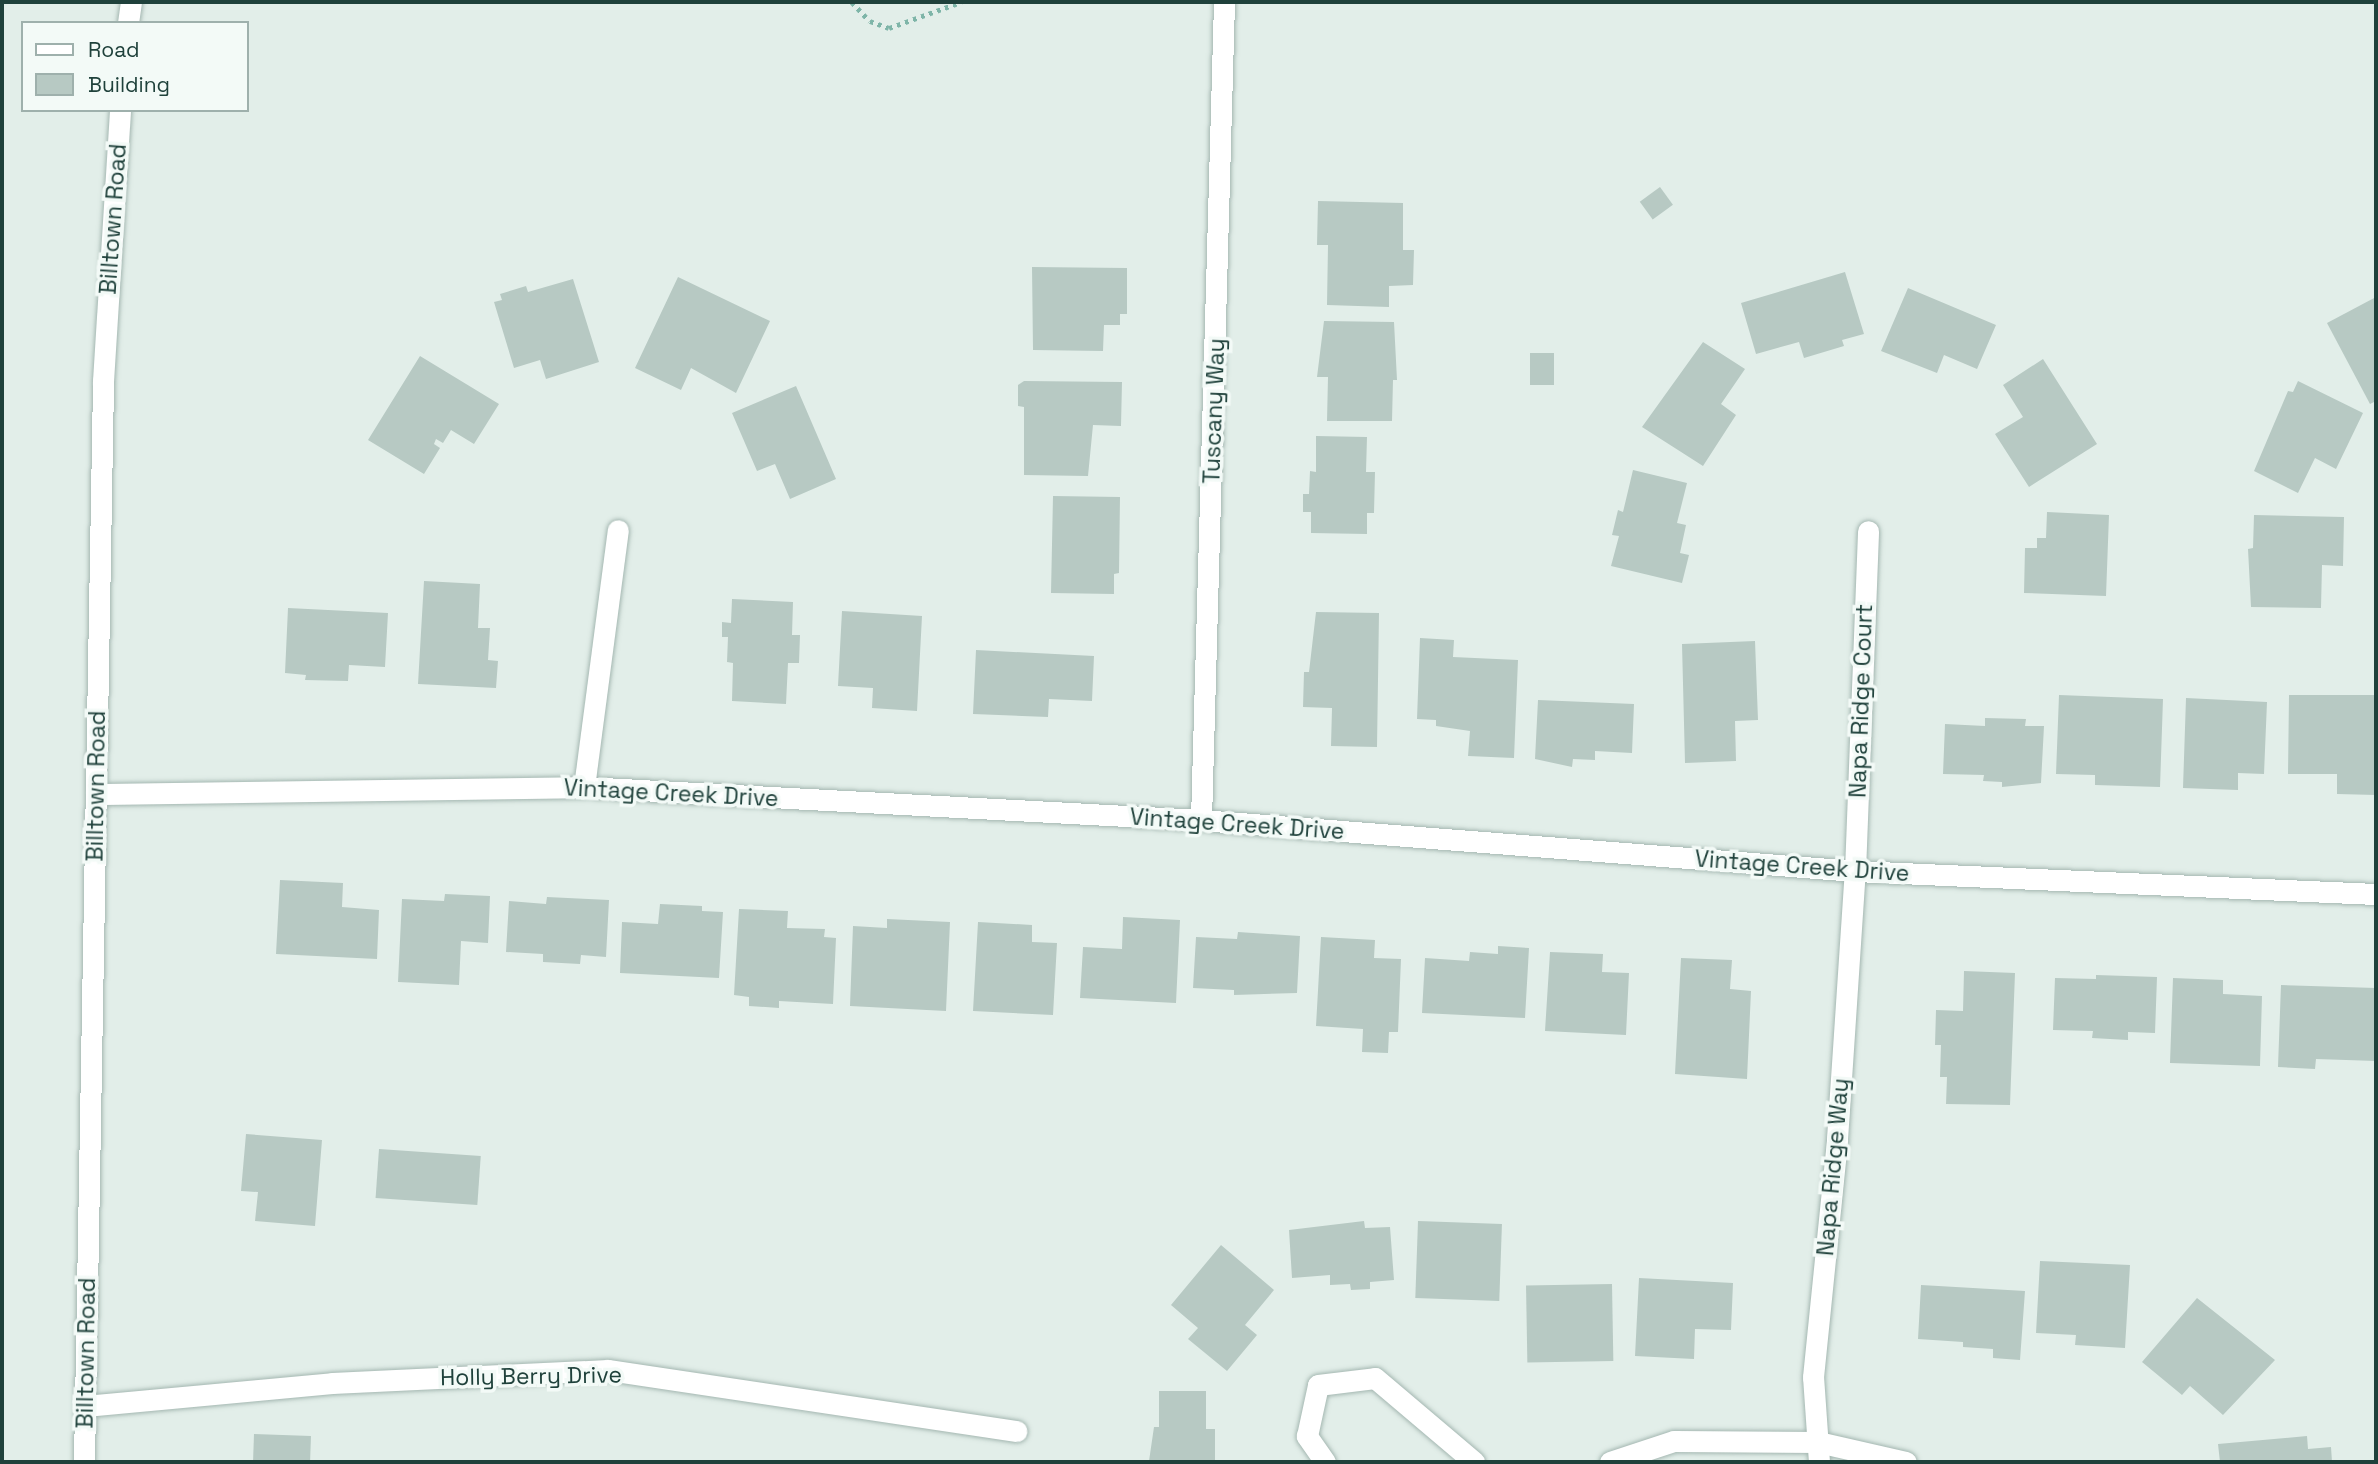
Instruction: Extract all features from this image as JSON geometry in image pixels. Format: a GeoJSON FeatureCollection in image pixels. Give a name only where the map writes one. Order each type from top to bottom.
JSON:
{"type":"FeatureCollection","features":[{"type":"Feature","properties":{"kind":"street"},"geometry":{"type":"LineString","coordinates":[[128,21],[131,2]]}},
{"type":"Feature","properties":{"kind":"street","name":"Tuscany Way"},"geometry":{"type":"LineString","coordinates":[[1201,820],[1224,2]]}},
{"type":"Feature","properties":{"kind":"street","name":"Billtown Road"},"geometry":{"type":"LineString","coordinates":[[84,1462],[103,381],[120,112]]}},
{"type":"Feature","properties":{"kind":"street"},"geometry":{"type":"LineString","coordinates":[[584,787],[618,530]]}},
{"type":"Feature","properties":{"kind":"street","name":"Napa Ridge Court"},"geometry":{"type":"LineString","coordinates":[[1855,871],[1868,531]]}},
{"type":"Feature","properties":{"kind":"street","name":"Vintage Creek Drive"},"geometry":{"type":"LineString","coordinates":[[96,794],[584,787],[1201,820],[1855,871],[2376,894]]}},
{"type":"Feature","properties":{"kind":"street","name":"Napa Ridge Way"},"geometry":{"type":"LineString","coordinates":[[1818,1452],[1813,1377],[1837,1139],[1855,871]]}},
{"type":"Feature","properties":{"kind":"street","name":"Holly Berry Drive"},"geometry":{"type":"LineString","coordinates":[[85,1406],[332,1383],[608,1370],[1016,1431]]}},
{"type":"Feature","properties":{"kind":"street"},"geometry":{"type":"LineString","coordinates":[[1325,1462],[1307,1436],[1318,1385],[1375,1378],[1474,1462]]}},
{"type":"Feature","properties":{"kind":"street"},"geometry":{"type":"LineString","coordinates":[[1610,1462],[1674,1441],[1906,1462]]}},
{"type":"Feature","properties":{"kind":"path"},"geometry":{"type":"LineString","coordinates":[[852,2],[870,20],[889,28],[961,2]]}},
{"type":"Feature","properties":{"kind":"building"},"geometry":{"type":"Polygon","coordinates":[[[1660,187],[1673,205],[1653,219],[1640,202],[1660,187]]]}},
{"type":"Feature","properties":{"kind":"building"},"geometry":{"type":"Polygon","coordinates":[[[1318,201],[1403,203],[1403,250],[1414,250],[1413,285],[1389,286],[1389,307],[1327,305],[1328,245],[1317,245],[1318,201]]]}},
{"type":"Feature","properties":{"kind":"building"},"geometry":{"type":"Polygon","coordinates":[[[1032,267],[1127,268],[1127,314],[1120,314],[1120,325],[1104,325],[1103,351],[1033,350],[1032,267]]]}},
{"type":"Feature","properties":{"kind":"building"},"geometry":{"type":"Polygon","coordinates":[[[1845,272],[1864,334],[1842,340],[1844,346],[1804,358],[1799,342],[1756,354],[1741,303],[1845,272]]]}},
{"type":"Feature","properties":{"kind":"building"},"geometry":{"type":"Polygon","coordinates":[[[678,277],[770,321],[736,393],[691,368],[681,390],[635,368],[678,277]]]}},
{"type":"Feature","properties":{"kind":"building"},"geometry":{"type":"Polygon","coordinates":[[[573,279],[599,362],[546,379],[540,360],[514,368],[494,302],[502,300],[500,294],[526,286],[528,292],[573,279]]]}},
{"type":"Feature","properties":{"kind":"building"},"geometry":{"type":"Polygon","coordinates":[[[1908,288],[1996,325],[1977,369],[1944,355],[1937,373],[1881,351],[1908,288]]]}},
{"type":"Feature","properties":{"kind":"building"},"geometry":{"type":"Polygon","coordinates":[[[2376,297],[2376,401],[2370,404],[2327,323],[2376,297]]]}},
{"type":"Feature","properties":{"kind":"building"},"geometry":{"type":"Polygon","coordinates":[[[1324,321],[1394,322],[1397,380],[1393,380],[1392,421],[1327,421],[1328,377],[1317,377],[1324,321]]]}},
{"type":"Feature","properties":{"kind":"building"},"geometry":{"type":"Polygon","coordinates":[[[1703,342],[1745,369],[1721,404],[1736,415],[1703,466],[1642,427],[1703,342]]]}},
{"type":"Feature","properties":{"kind":"building"},"geometry":{"type":"Polygon","coordinates":[[[1530,353],[1554,353],[1554,385],[1530,385],[1530,353]]]}},
{"type":"Feature","properties":{"kind":"building"},"geometry":{"type":"Polygon","coordinates":[[[420,356],[499,404],[474,444],[451,430],[443,443],[436,439],[434,444],[440,448],[424,474],[368,440],[420,356]]]}},
{"type":"Feature","properties":{"kind":"building"},"geometry":{"type":"Polygon","coordinates":[[[2043,359],[2097,444],[2029,487],[1995,434],[2023,417],[2003,385],[2043,359]]]}},
{"type":"Feature","properties":{"kind":"building"},"geometry":{"type":"Polygon","coordinates":[[[1024,381],[1122,382],[1121,426],[1093,425],[1088,476],[1024,475],[1024,407],[1018,406],[1018,385],[1024,381]]]}},
{"type":"Feature","properties":{"kind":"building"},"geometry":{"type":"Polygon","coordinates":[[[2298,381],[2363,413],[2336,469],[2315,458],[2298,493],[2254,471],[2288,391],[2293,392],[2298,381]]]}},
{"type":"Feature","properties":{"kind":"building"},"geometry":{"type":"Polygon","coordinates":[[[796,386],[836,479],[790,499],[775,464],[757,471],[732,413],[796,386]]]}},
{"type":"Feature","properties":{"kind":"building"},"geometry":{"type":"Polygon","coordinates":[[[1316,436],[1367,437],[1366,472],[1375,472],[1374,513],[1367,513],[1367,534],[1311,533],[1311,512],[1303,512],[1303,494],[1309,494],[1310,471],[1316,472],[1316,436]]]}},
{"type":"Feature","properties":{"kind":"building"},"geometry":{"type":"Polygon","coordinates":[[[1633,470],[1687,483],[1677,523],[1686,525],[1680,553],[1689,555],[1682,583],[1611,566],[1619,536],[1612,535],[1618,510],[1623,512],[1633,470]]]}},
{"type":"Feature","properties":{"kind":"building"},"geometry":{"type":"Polygon","coordinates":[[[1053,496],[1120,497],[1119,573],[1114,574],[1114,594],[1051,593],[1053,496]]]}},
{"type":"Feature","properties":{"kind":"building"},"geometry":{"type":"Polygon","coordinates":[[[2047,512],[2109,515],[2106,596],[2024,593],[2025,548],[2037,548],[2037,538],[2046,538],[2047,512]]]}},
{"type":"Feature","properties":{"kind":"building"},"geometry":{"type":"Polygon","coordinates":[[[2254,515],[2344,517],[2343,566],[2322,565],[2321,608],[2251,607],[2248,549],[2253,548],[2254,515]]]}},
{"type":"Feature","properties":{"kind":"building"},"geometry":{"type":"Polygon","coordinates":[[[424,581],[480,584],[478,628],[490,628],[488,660],[498,661],[496,688],[418,684],[424,581]]]}},
{"type":"Feature","properties":{"kind":"building"},"geometry":{"type":"Polygon","coordinates":[[[732,599],[793,602],[792,635],[800,635],[799,663],[788,663],[786,704],[732,701],[733,663],[727,662],[728,637],[722,637],[722,622],[731,623],[732,599]]]}},
{"type":"Feature","properties":{"kind":"building"},"geometry":{"type":"Polygon","coordinates":[[[288,608],[388,613],[385,667],[349,665],[348,681],[305,680],[306,675],[285,673],[288,608]]]}},
{"type":"Feature","properties":{"kind":"building"},"geometry":{"type":"Polygon","coordinates":[[[842,611],[922,616],[917,711],[872,708],[873,688],[838,686],[842,611]]]}},
{"type":"Feature","properties":{"kind":"building"},"geometry":{"type":"Polygon","coordinates":[[[1316,612],[1379,613],[1377,747],[1331,746],[1332,708],[1303,707],[1304,672],[1309,672],[1316,612]]]}},
{"type":"Feature","properties":{"kind":"building"},"geometry":{"type":"Polygon","coordinates":[[[1420,638],[1454,640],[1453,657],[1518,660],[1514,758],[1468,756],[1470,731],[1436,726],[1436,720],[1417,719],[1420,638]]]}},
{"type":"Feature","properties":{"kind":"building"},"geometry":{"type":"Polygon","coordinates":[[[1755,641],[1758,720],[1735,721],[1736,761],[1685,763],[1682,644],[1755,641]]]}},
{"type":"Feature","properties":{"kind":"building"},"geometry":{"type":"Polygon","coordinates":[[[976,650],[1094,656],[1092,701],[1049,699],[1048,717],[973,714],[976,650]]]}},
{"type":"Feature","properties":{"kind":"building"},"geometry":{"type":"Polygon","coordinates":[[[2059,695],[2163,699],[2160,787],[2095,785],[2095,775],[2056,774],[2059,695]]]}},
{"type":"Feature","properties":{"kind":"building"},"geometry":{"type":"Polygon","coordinates":[[[2289,695],[2376,695],[2376,795],[2337,794],[2337,774],[2288,774],[2289,695]]]}},
{"type":"Feature","properties":{"kind":"building"},"geometry":{"type":"Polygon","coordinates":[[[2186,698],[2267,702],[2264,774],[2238,773],[2238,790],[2183,788],[2186,698]]]}},
{"type":"Feature","properties":{"kind":"building"},"geometry":{"type":"Polygon","coordinates":[[[1538,700],[1634,704],[1632,753],[1595,751],[1595,760],[1573,759],[1572,767],[1535,759],[1538,700]]]}},
{"type":"Feature","properties":{"kind":"building"},"geometry":{"type":"Polygon","coordinates":[[[1985,718],[2026,719],[2025,726],[2044,726],[2041,783],[2002,787],[2002,782],[1983,781],[1984,775],[1943,774],[1945,724],[1985,726],[1985,718]]]}},
{"type":"Feature","properties":{"kind":"building"},"geometry":{"type":"Polygon","coordinates":[[[280,880],[343,883],[342,907],[379,910],[377,959],[276,954],[280,880]]]}},
{"type":"Feature","properties":{"kind":"building"},"geometry":{"type":"Polygon","coordinates":[[[445,894],[490,896],[488,943],[461,941],[459,985],[398,982],[402,899],[444,901],[445,894]]]}},
{"type":"Feature","properties":{"kind":"building"},"geometry":{"type":"Polygon","coordinates":[[[547,897],[609,900],[606,957],[581,955],[580,964],[543,962],[543,954],[506,952],[509,901],[546,904],[547,897]]]}},
{"type":"Feature","properties":{"kind":"building"},"geometry":{"type":"Polygon","coordinates":[[[660,904],[702,906],[702,911],[723,912],[719,978],[620,973],[622,922],[658,924],[660,904]]]}},
{"type":"Feature","properties":{"kind":"building"},"geometry":{"type":"Polygon","coordinates":[[[739,909],[788,911],[787,928],[825,929],[824,937],[836,938],[833,1004],[779,1001],[779,1008],[749,1006],[749,997],[734,995],[739,909]]]}},
{"type":"Feature","properties":{"kind":"building"},"geometry":{"type":"Polygon","coordinates":[[[1123,917],[1180,920],[1176,1003],[1080,998],[1083,947],[1122,949],[1123,917]]]}},
{"type":"Feature","properties":{"kind":"building"},"geometry":{"type":"Polygon","coordinates":[[[887,919],[950,922],[946,1011],[850,1006],[853,926],[887,928],[887,919]]]}},
{"type":"Feature","properties":{"kind":"building"},"geometry":{"type":"Polygon","coordinates":[[[978,922],[1032,925],[1032,942],[1057,943],[1053,1015],[973,1011],[978,922]]]}},
{"type":"Feature","properties":{"kind":"building"},"geometry":{"type":"Polygon","coordinates":[[[1238,932],[1300,936],[1297,993],[1234,995],[1234,990],[1193,988],[1196,937],[1237,939],[1238,932]]]}},
{"type":"Feature","properties":{"kind":"building"},"geometry":{"type":"Polygon","coordinates":[[[1321,937],[1375,940],[1374,958],[1401,959],[1398,1032],[1389,1032],[1388,1053],[1362,1052],[1363,1029],[1316,1026],[1321,937]]]}},
{"type":"Feature","properties":{"kind":"building"},"geometry":{"type":"Polygon","coordinates":[[[1498,946],[1529,948],[1525,1018],[1422,1013],[1425,958],[1469,961],[1470,952],[1498,954],[1498,946]]]}},
{"type":"Feature","properties":{"kind":"building"},"geometry":{"type":"Polygon","coordinates":[[[1550,952],[1603,954],[1602,972],[1629,973],[1626,1035],[1545,1031],[1550,952]]]}},
{"type":"Feature","properties":{"kind":"building"},"geometry":{"type":"Polygon","coordinates":[[[1681,958],[1732,960],[1730,989],[1751,991],[1747,1079],[1675,1074],[1681,958]]]}},
{"type":"Feature","properties":{"kind":"building"},"geometry":{"type":"Polygon","coordinates":[[[1964,971],[2015,973],[2010,1105],[1946,1104],[1947,1077],[1940,1077],[1941,1045],[1935,1045],[1936,1010],[1963,1011],[1964,971]]]}},
{"type":"Feature","properties":{"kind":"building"},"geometry":{"type":"Polygon","coordinates":[[[2096,975],[2157,977],[2155,1033],[2128,1032],[2128,1040],[2092,1038],[2093,1031],[2053,1030],[2055,978],[2096,979],[2096,975]]]}},
{"type":"Feature","properties":{"kind":"building"},"geometry":{"type":"Polygon","coordinates":[[[2173,978],[2223,980],[2223,994],[2262,996],[2260,1066],[2170,1063],[2173,978]]]}},
{"type":"Feature","properties":{"kind":"building"},"geometry":{"type":"Polygon","coordinates":[[[2281,985],[2376,988],[2376,1061],[2316,1059],[2315,1069],[2278,1067],[2281,985]]]}},
{"type":"Feature","properties":{"kind":"building"},"geometry":{"type":"Polygon","coordinates":[[[246,1134],[322,1140],[315,1226],[255,1221],[258,1192],[241,1191],[246,1134]]]}},
{"type":"Feature","properties":{"kind":"building"},"geometry":{"type":"Polygon","coordinates":[[[379,1149],[481,1156],[477,1205],[376,1198],[379,1149]]]}},
{"type":"Feature","properties":{"kind":"building"},"geometry":{"type":"Polygon","coordinates":[[[1364,1221],[1365,1228],[1390,1227],[1394,1280],[1370,1282],[1370,1289],[1351,1290],[1350,1284],[1330,1285],[1330,1275],[1292,1278],[1289,1230],[1364,1221]]]}},
{"type":"Feature","properties":{"kind":"building"},"geometry":{"type":"Polygon","coordinates":[[[1418,1221],[1502,1224],[1499,1301],[1415,1298],[1418,1221]]]}},
{"type":"Feature","properties":{"kind":"building"},"geometry":{"type":"Polygon","coordinates":[[[1221,1245],[1274,1290],[1245,1325],[1257,1335],[1227,1371],[1188,1339],[1198,1328],[1171,1305],[1221,1245]]]}},
{"type":"Feature","properties":{"kind":"building"},"geometry":{"type":"Polygon","coordinates":[[[2040,1261],[2130,1265],[2125,1348],[2075,1345],[2076,1335],[2036,1333],[2040,1261]]]}},
{"type":"Feature","properties":{"kind":"building"},"geometry":{"type":"Polygon","coordinates":[[[1639,1278],[1733,1283],[1731,1330],[1695,1329],[1694,1359],[1635,1356],[1639,1278]]]}},
{"type":"Feature","properties":{"kind":"building"},"geometry":{"type":"Polygon","coordinates":[[[1612,1284],[1613,1361],[1527,1362],[1526,1286],[1612,1284]]]}},
{"type":"Feature","properties":{"kind":"building"},"geometry":{"type":"Polygon","coordinates":[[[1921,1285],[2025,1291],[2020,1360],[1993,1358],[1993,1349],[1963,1347],[1963,1342],[1918,1339],[1921,1285]]]}},
{"type":"Feature","properties":{"kind":"building"},"geometry":{"type":"Polygon","coordinates":[[[2197,1298],[2275,1360],[2223,1415],[2190,1386],[2182,1395],[2142,1362],[2197,1298]]]}},
{"type":"Feature","properties":{"kind":"building"},"geometry":{"type":"Polygon","coordinates":[[[1159,1391],[1206,1391],[1206,1429],[1215,1429],[1215,1462],[1149,1461],[1154,1427],[1159,1427],[1159,1391]]]}},
{"type":"Feature","properties":{"kind":"building"},"geometry":{"type":"Polygon","coordinates":[[[254,1434],[311,1436],[310,1462],[253,1462],[254,1434]]]}},
{"type":"Feature","properties":{"kind":"building"},"geometry":{"type":"Polygon","coordinates":[[[2307,1436],[2308,1449],[2331,1447],[2332,1462],[2220,1462],[2218,1444],[2307,1436]]]}}]}
